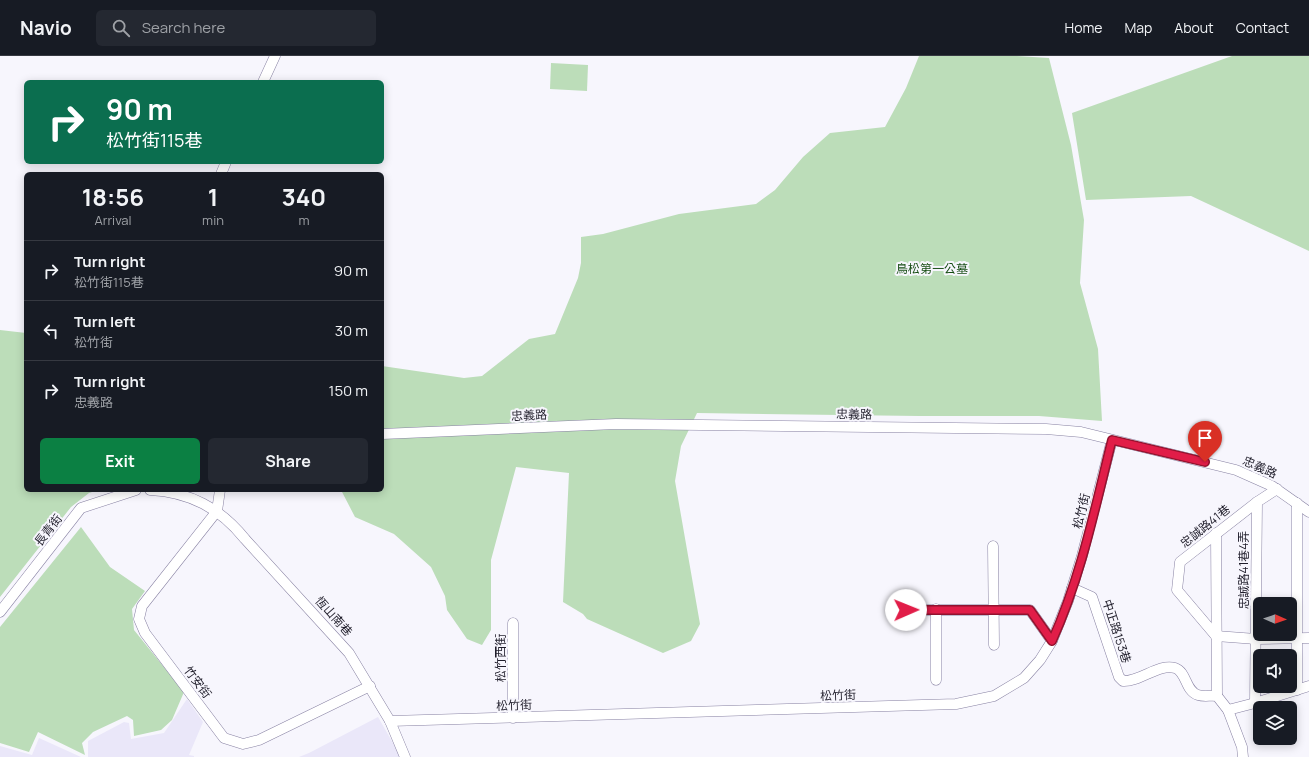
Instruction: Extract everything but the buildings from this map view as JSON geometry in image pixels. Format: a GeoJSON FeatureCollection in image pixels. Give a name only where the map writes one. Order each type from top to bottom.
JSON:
{"type":"FeatureCollection","features":[{"type":"Feature","properties":{"kind":"street"},"geometry":{"type":"LineString","coordinates":[[264,80],[275,56]]}},
{"type":"Feature","properties":{"kind":"street","name":"忠義路"},"geometry":{"type":"LineString","coordinates":[[384,434],[616,424],[1046,429],[1081,432],[1236,470],[1278,489],[1309,512]]}},
{"type":"Feature","properties":{"kind":"street","name":"松竹街"},"geometry":{"type":"LineString","coordinates":[[390,721],[956,704],[994,696],[1024,678],[1040,660],[1052,641],[1072,588],[1082,556],[1112,440]]}},
{"type":"Feature","properties":{"kind":"street","name":"忠誠路41巷"},"geometry":{"type":"LineString","coordinates":[[1216,636],[1177,590],[1180,562],[1257,502],[1278,489]]}},
{"type":"Feature","properties":{"kind":"street","name":"長青街"},"geometry":{"type":"LineString","coordinates":[[0,612],[81,508],[130,492]]}},
{"type":"Feature","properties":{"kind":"street"},"geometry":{"type":"LineString","coordinates":[[167,492],[198,500],[217,511],[220,492]]}},
{"type":"Feature","properties":{"kind":"street","name":"忠誠路41巷4弄"},"geometry":{"type":"LineString","coordinates":[[1256,597],[1257,502]]}},
{"type":"Feature","properties":{"kind":"street"},"geometry":{"type":"LineString","coordinates":[[1297,503],[1297,597]]}},
{"type":"Feature","properties":{"kind":"street","name":"恆山南巷"},"geometry":{"type":"LineString","coordinates":[[217,511],[234,526],[349,652],[390,721],[405,757]]}},
{"type":"Feature","properties":{"kind":"street","name":"竹安街"},"geometry":{"type":"LineString","coordinates":[[217,511],[142,606],[139,619],[145,632],[224,738],[243,744],[259,740],[370,686]]}},
{"type":"Feature","properties":{"kind":"street"},"geometry":{"type":"LineString","coordinates":[[1216,533],[1217,696],[1228,710],[1242,747],[1243,757]]}},
{"type":"Feature","properties":{"kind":"street"},"geometry":{"type":"LineString","coordinates":[[993,546],[994,645]]}},
{"type":"Feature","properties":{"kind":"street","name":"中正路153巷"},"geometry":{"type":"LineString","coordinates":[[1072,588],[1092,597],[1119,677],[1123,681],[1130,682],[1165,667],[1175,668],[1180,671],[1190,690],[1198,695],[1217,696]]}},
{"type":"Feature","properties":{"kind":"street"},"geometry":{"type":"LineString","coordinates":[[906,610],[1030,610],[1052,641]]}},
{"type":"Feature","properties":{"kind":"street"},"geometry":{"type":"LineString","coordinates":[[936,610],[936,680]]}},
{"type":"Feature","properties":{"kind":"street","name":"松竹西街"},"geometry":{"type":"LineString","coordinates":[[513,623],[513,718]]}},
{"type":"Feature","properties":{"kind":"street"},"geometry":{"type":"LineString","coordinates":[[1216,636],[1253,638]]}},
{"type":"Feature","properties":{"kind":"street"},"geometry":{"type":"LineString","coordinates":[[1297,638],[1309,638]]}},
{"type":"Feature","properties":{"kind":"street","name":"忠誠路41巷4弄"},"geometry":{"type":"LineString","coordinates":[[1255,701],[1256,641]]}},
{"type":"Feature","properties":{"kind":"street"},"geometry":{"type":"LineString","coordinates":[[1297,690],[1309,686]]}},
{"type":"Feature","properties":{"kind":"street"},"geometry":{"type":"LineString","coordinates":[[1261,701],[1287,693]]}},
{"type":"Feature","properties":{"kind":"street"},"geometry":{"type":"LineString","coordinates":[[1228,710],[1253,704]]}},
{"type":"Feature","properties":{"kind":"shaded area"},"geometry":{"type":"Polygon","coordinates":[[[187,699],[203,722],[189,755],[194,757],[88,757],[88,741],[124,722],[129,723],[131,739],[164,733],[187,699]]]}},
{"type":"Feature","properties":{"kind":"shaded area"},"geometry":{"type":"Polygon","coordinates":[[[378,717],[401,757],[299,757],[309,753],[378,717]]]}},
{"type":"Feature","properties":{"kind":"shaded area"},"geometry":{"type":"Polygon","coordinates":[[[39,738],[81,757],[0,757],[0,746],[32,755],[39,738]]]}},
{"type":"Feature","properties":{"kind":"green space","name":"鳥松第一公墓"},"geometry":{"type":"Polygon","coordinates":[[[919,56],[1017,56],[1049,58],[1071,145],[1084,220],[1080,283],[1098,349],[1102,421],[1039,416],[697,413],[681,446],[675,481],[700,624],[691,641],[663,653],[587,619],[583,614],[563,602],[569,473],[516,467],[491,560],[491,630],[482,645],[467,639],[447,610],[445,596],[431,567],[394,534],[355,517],[342,492],[384,492],[384,366],[464,378],[482,376],[529,339],[555,334],[578,278],[581,263],[581,237],[603,234],[679,214],[756,204],[775,190],[803,157],[830,133],[885,127],[906,88],[919,56]]]}},
{"type":"Feature","properties":{"kind":"green space"},"geometry":{"type":"Polygon","coordinates":[[[1232,56],[1309,56],[1309,251],[1191,196],[1086,200],[1072,113],[1232,56]]]}},
{"type":"Feature","properties":{"kind":"green space"},"geometry":{"type":"Polygon","coordinates":[[[551,63],[588,65],[587,91],[550,89],[551,63]]]}},
{"type":"Feature","properties":{"kind":"green space"},"geometry":{"type":"Polygon","coordinates":[[[0,330],[24,333],[24,492],[92,492],[71,507],[0,597],[0,330]]]}},
{"type":"Feature","properties":{"kind":"green space"},"geometry":{"type":"Polygon","coordinates":[[[81,527],[110,567],[145,591],[132,609],[134,630],[184,692],[172,720],[161,730],[134,736],[133,720],[127,716],[93,732],[82,743],[85,755],[38,732],[29,752],[0,743],[0,627],[81,527]]]}},
{"type":"Feature","properties":{"kind":"route"},"geometry":{"type":"LineString","coordinates":[[906,610],[1030,610],[1052,641],[1068,601],[1082,556],[1112,440],[1205,462]]}}]}
